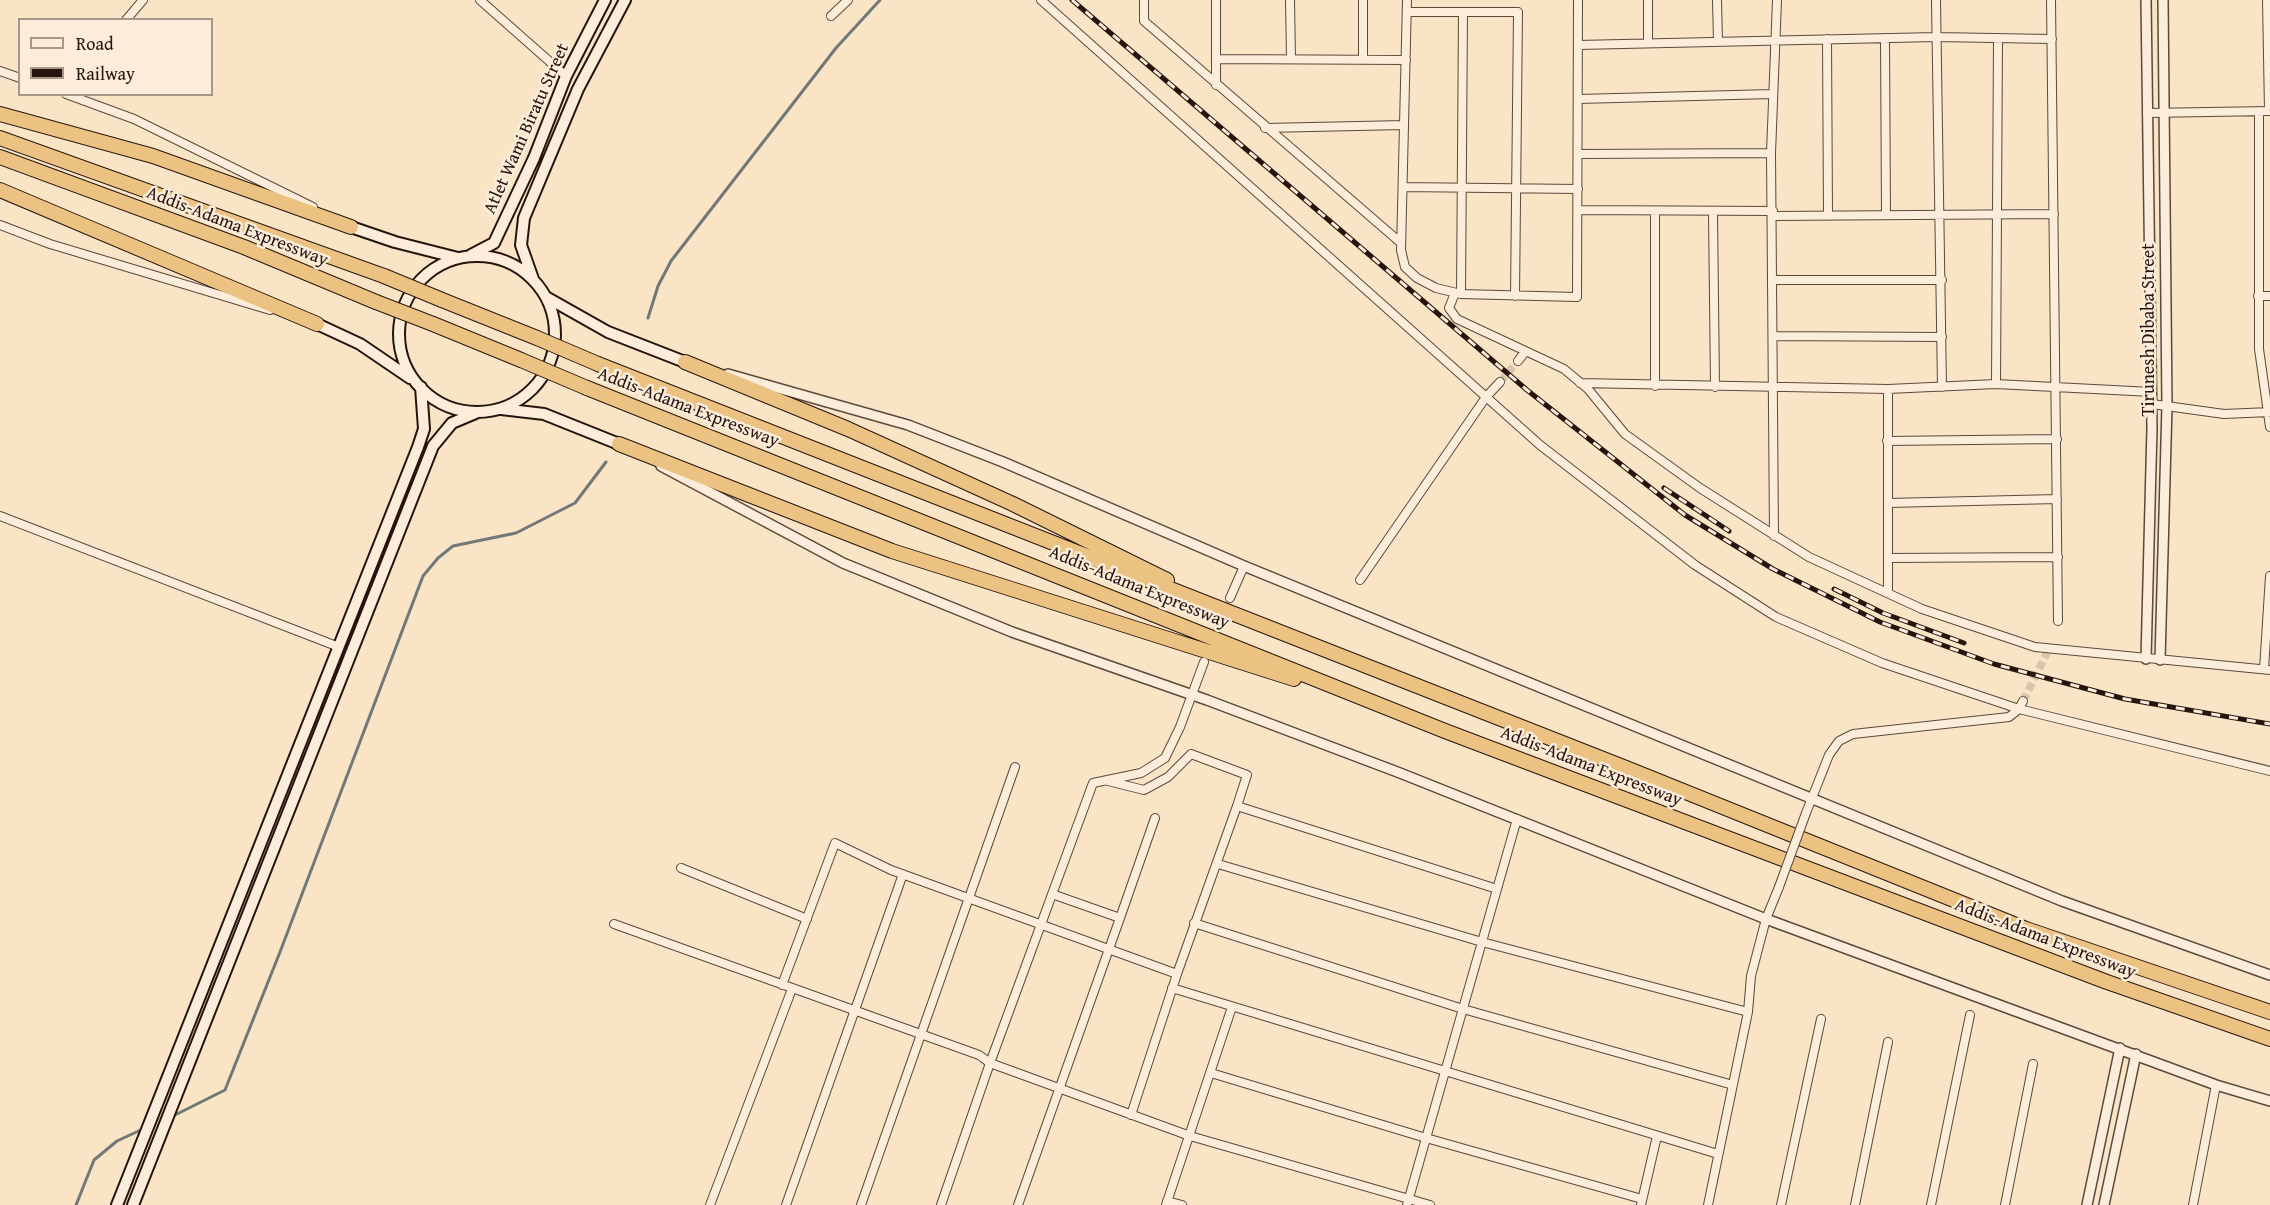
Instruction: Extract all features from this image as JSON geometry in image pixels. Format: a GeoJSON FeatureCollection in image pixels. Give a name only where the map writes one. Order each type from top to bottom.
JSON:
{"type":"FeatureCollection","features":[{"type":"Feature","properties":{"kind":"highway"},"geometry":{"type":"LineString","coordinates":[[0,114],[153,156],[351,227]]}},
{"type":"Feature","properties":{"kind":"highway","name":"Addis-Adama Expressway"},"geometry":{"type":"LineString","coordinates":[[0,138],[384,276],[598,364],[1626,768],[2026,929],[2270,1012]]}},
{"type":"Feature","properties":{"kind":"highway","name":"Addis-Adama Expressway"},"geometry":{"type":"LineString","coordinates":[[0,157],[233,243],[587,388],[1379,704],[2107,982],[2270,1039]]}},
{"type":"Feature","properties":{"kind":"highway"},"geometry":{"type":"LineString","coordinates":[[0,190],[317,324]]}},
{"type":"Feature","properties":{"kind":"highway"},"geometry":{"type":"LineString","coordinates":[[685,362],[848,429],[1003,500],[1246,620]]}},
{"type":"Feature","properties":{"kind":"highway"},"geometry":{"type":"LineString","coordinates":[[619,444],[892,551],[1379,704]]}},
{"type":"Feature","properties":{"kind":"main road","name":"Atlet Wami Biratu Street"},"geometry":{"type":"LineString","coordinates":[[462,257],[494,243],[534,158],[566,76],[605,0]]}},
{"type":"Feature","properties":{"kind":"main road"},"geometry":{"type":"LineString","coordinates":[[498,409],[526,395],[541,379],[551,360],[556,338],[554,317],[546,297],[533,279],[521,245],[524,218],[578,89],[625,0]]}},
{"type":"Feature","properties":{"kind":"main road"},"geometry":{"type":"LineString","coordinates":[[592,26],[606,36]]}},
{"type":"Feature","properties":{"kind":"main road"},"geometry":{"type":"LineString","coordinates":[[534,158],[545,164]]}},
{"type":"Feature","properties":{"kind":"main road"},"geometry":{"type":"LineString","coordinates":[[351,227],[395,242],[462,257],[491,257],[507,261],[533,279]]}},
{"type":"Feature","properties":{"kind":"main road"},"geometry":{"type":"LineString","coordinates":[[117,1205],[424,429],[419,385],[405,364],[399,343],[400,321],[407,299],[437,267],[462,257]]}},
{"type":"Feature","properties":{"kind":"main road"},"geometry":{"type":"LineString","coordinates":[[546,297],[608,332],[685,362]]}},
{"type":"Feature","properties":{"kind":"main road"},"geometry":{"type":"LineString","coordinates":[[317,324],[360,344],[448,406],[478,412]]}},
{"type":"Feature","properties":{"kind":"main road"},"geometry":{"type":"LineString","coordinates":[[133,1205],[174,1097],[377,593],[433,446],[452,423],[478,412],[498,409],[544,414],[619,444]]}},
{"type":"Feature","properties":{"kind":"street"},"geometry":{"type":"LineString","coordinates":[[128,18],[143,0]]}},
{"type":"Feature","properties":{"kind":"street"},"geometry":{"type":"LineString","coordinates":[[480,0],[566,76]]}},
{"type":"Feature","properties":{"kind":"street"},"geometry":{"type":"LineString","coordinates":[[831,15],[848,0]]}},
{"type":"Feature","properties":{"kind":"street"},"geometry":{"type":"LineString","coordinates":[[1041,0],[1540,445],[1695,565],[1776,617],[1882,663],[2019,709],[2270,771]]}},
{"type":"Feature","properties":{"kind":"street"},"geometry":{"type":"LineString","coordinates":[[1144,0],[1144,21],[1265,128],[1401,243]]}},
{"type":"Feature","properties":{"kind":"street"},"geometry":{"type":"LineString","coordinates":[[1216,0],[1216,85]]}},
{"type":"Feature","properties":{"kind":"street"},"geometry":{"type":"LineString","coordinates":[[1290,0],[1291,59]]}},
{"type":"Feature","properties":{"kind":"street"},"geometry":{"type":"LineString","coordinates":[[1363,0],[1363,60]]}},
{"type":"Feature","properties":{"kind":"street"},"geometry":{"type":"LineString","coordinates":[[1407,0],[1401,243],[1405,267],[1417,278],[1436,288],[1458,293],[1577,297],[1578,0]]}},
{"type":"Feature","properties":{"kind":"street"},"geometry":{"type":"LineString","coordinates":[[1648,0],[1648,43]]}},
{"type":"Feature","properties":{"kind":"street"},"geometry":{"type":"LineString","coordinates":[[1718,0],[1718,42]]}},
{"type":"Feature","properties":{"kind":"street"},"geometry":{"type":"LineString","coordinates":[[1774,536],[1771,153],[1777,0]]}},
{"type":"Feature","properties":{"kind":"street"},"geometry":{"type":"LineString","coordinates":[[1936,0],[1942,387]]}},
{"type":"Feature","properties":{"kind":"street"},"geometry":{"type":"LineString","coordinates":[[2051,0],[2058,621]]}},
{"type":"Feature","properties":{"kind":"street","name":"Tirunesh Dibaba Street"},"geometry":{"type":"LineString","coordinates":[[2146,0],[2152,392],[2146,659]]}},
{"type":"Feature","properties":{"kind":"street","name":"Tirunesh Dibaba Street"},"geometry":{"type":"LineString","coordinates":[[2160,660],[2167,406],[2163,0]]}},
{"type":"Feature","properties":{"kind":"street"},"geometry":{"type":"LineString","coordinates":[[2147,113],[2269,111],[2267,0]]}},
{"type":"Feature","properties":{"kind":"street"},"geometry":{"type":"LineString","coordinates":[[1407,12],[1518,12],[1518,190],[1515,296]]}},
{"type":"Feature","properties":{"kind":"street"},"geometry":{"type":"LineString","coordinates":[[1463,12],[1458,293],[1449,308],[1457,318],[1564,369],[1588,389],[1625,434],[1774,536],[1809,557],[1922,609],[2035,647],[2267,669],[2270,576]]}},
{"type":"Feature","properties":{"kind":"street"},"geometry":{"type":"LineString","coordinates":[[1578,45],[1936,37],[2052,39]]}},
{"type":"Feature","properties":{"kind":"street"},"geometry":{"type":"LineString","coordinates":[[1885,38],[1886,215]]}},
{"type":"Feature","properties":{"kind":"street"},"geometry":{"type":"LineString","coordinates":[[1996,384],[1998,38]]}},
{"type":"Feature","properties":{"kind":"street"},"geometry":{"type":"LineString","coordinates":[[1827,39],[1828,215]]}},
{"type":"Feature","properties":{"kind":"street"},"geometry":{"type":"LineString","coordinates":[[1216,59],[1406,60]]}},
{"type":"Feature","properties":{"kind":"street"},"geometry":{"type":"LineString","coordinates":[[0,71],[18,77]]}},
{"type":"Feature","properties":{"kind":"street"},"geometry":{"type":"LineString","coordinates":[[1578,99],[1772,94]]}},
{"type":"Feature","properties":{"kind":"street"},"geometry":{"type":"LineString","coordinates":[[71,96],[134,119],[351,227]]}},
{"type":"Feature","properties":{"kind":"street"},"geometry":{"type":"LineString","coordinates":[[2259,111],[2259,349],[2270,427]]}},
{"type":"Feature","properties":{"kind":"street"},"geometry":{"type":"LineString","coordinates":[[1265,128],[1404,125]]}},
{"type":"Feature","properties":{"kind":"street"},"geometry":{"type":"LineString","coordinates":[[1578,154],[1771,153]]}},
{"type":"Feature","properties":{"kind":"street"},"geometry":{"type":"LineString","coordinates":[[1403,187],[1578,189]]}},
{"type":"Feature","properties":{"kind":"street"},"geometry":{"type":"LineString","coordinates":[[1578,210],[1828,215],[2054,214]]}},
{"type":"Feature","properties":{"kind":"street"},"geometry":{"type":"LineString","coordinates":[[1655,212],[1655,386]]}},
{"type":"Feature","properties":{"kind":"street"},"geometry":{"type":"LineString","coordinates":[[1713,212],[1715,387]]}},
{"type":"Feature","properties":{"kind":"street"},"geometry":{"type":"LineString","coordinates":[[0,225],[50,244],[317,324]]}},
{"type":"Feature","properties":{"kind":"street"},"geometry":{"type":"LineString","coordinates":[[1772,280],[1941,280]]}},
{"type":"Feature","properties":{"kind":"street"},"geometry":{"type":"LineString","coordinates":[[2258,296],[2270,296]]}},
{"type":"Feature","properties":{"kind":"street"},"geometry":{"type":"LineString","coordinates":[[1773,336],[1942,337]]}},
{"type":"Feature","properties":{"kind":"street"},"geometry":{"type":"LineString","coordinates":[[2259,349],[2270,349]]}},
{"type":"Feature","properties":{"kind":"street"},"geometry":{"type":"LineString","coordinates":[[1518,362],[1525,352]]}},
{"type":"Feature","properties":{"kind":"street"},"geometry":{"type":"LineString","coordinates":[[685,362],[908,425],[1003,462],[1244,566],[2062,901],[2270,975]]}},
{"type":"Feature","properties":{"kind":"street"},"geometry":{"type":"LineString","coordinates":[[1360,580],[1486,397],[1500,382]]}},
{"type":"Feature","properties":{"kind":"street"},"geometry":{"type":"LineString","coordinates":[[1579,383],[1888,389],[1996,384],[2152,392]]}},
{"type":"Feature","properties":{"kind":"street"},"geometry":{"type":"LineString","coordinates":[[1888,389],[1888,593]]}},
{"type":"Feature","properties":{"kind":"street"},"geometry":{"type":"LineString","coordinates":[[2151,404],[2224,414],[2269,412]]}},
{"type":"Feature","properties":{"kind":"street"},"geometry":{"type":"LineString","coordinates":[[1887,441],[2057,439]]}},
{"type":"Feature","properties":{"kind":"street"},"geometry":{"type":"LineString","coordinates":[[619,444],[843,563],[1012,632],[1191,694],[1517,819],[1766,919],[2216,1085],[2270,1101]]}},
{"type":"Feature","properties":{"kind":"street"},"geometry":{"type":"LineString","coordinates":[[1888,503],[2057,499]]}},
{"type":"Feature","properties":{"kind":"street"},"geometry":{"type":"LineString","coordinates":[[0,516],[339,647]]}},
{"type":"Feature","properties":{"kind":"street"},"geometry":{"type":"LineString","coordinates":[[1888,558],[2058,557]]}},
{"type":"Feature","properties":{"kind":"street"},"geometry":{"type":"LineString","coordinates":[[1230,598],[1244,566]]}},
{"type":"Feature","properties":{"kind":"street"},"geometry":{"type":"LineString","coordinates":[[941,1205],[990,1063],[1093,783],[1141,773],[1164,758],[1180,727],[1204,662]]}},
{"type":"Feature","properties":{"kind":"street"},"geometry":{"type":"LineString","coordinates":[[1708,1205],[1748,1012],[1751,976],[1766,919],[1829,755],[1839,741],[1853,734],[2009,717],[2019,709],[2023,701]]}},
{"type":"Feature","properties":{"kind":"street"},"geometry":{"type":"LineString","coordinates":[[1106,780],[1144,790],[1168,777],[1191,754],[1247,775],[1218,864],[1194,923],[1131,1115]]}},
{"type":"Feature","properties":{"kind":"street"},"geometry":{"type":"LineString","coordinates":[[861,1205],[1015,767]]}},
{"type":"Feature","properties":{"kind":"street"},"geometry":{"type":"LineString","coordinates":[[1237,806],[1497,889]]}},
{"type":"Feature","properties":{"kind":"street"},"geometry":{"type":"LineString","coordinates":[[1018,1205],[1155,818]]}},
{"type":"Feature","properties":{"kind":"street"},"geometry":{"type":"LineString","coordinates":[[1408,1202],[1517,819]]}},
{"type":"Feature","properties":{"kind":"street"},"geometry":{"type":"LineString","coordinates":[[782,985],[835,843],[903,874],[1177,974]]}},
{"type":"Feature","properties":{"kind":"street"},"geometry":{"type":"LineString","coordinates":[[1218,864],[1482,942],[1748,1012]]}},
{"type":"Feature","properties":{"kind":"street"},"geometry":{"type":"LineString","coordinates":[[681,868],[807,919]]}},
{"type":"Feature","properties":{"kind":"street"},"geometry":{"type":"LineString","coordinates":[[786,1205],[852,1010],[903,874]]}},
{"type":"Feature","properties":{"kind":"street"},"geometry":{"type":"LineString","coordinates":[[1052,894],[1120,918]]}},
{"type":"Feature","properties":{"kind":"street"},"geometry":{"type":"LineString","coordinates":[[1194,923],[1463,1009],[1733,1085]]}},
{"type":"Feature","properties":{"kind":"street"},"geometry":{"type":"LineString","coordinates":[[614,924],[980,1055],[990,1063],[1190,1136],[1408,1202],[1430,1205]]}},
{"type":"Feature","properties":{"kind":"street"},"geometry":{"type":"LineString","coordinates":[[710,1205],[792,988]]}},
{"type":"Feature","properties":{"kind":"street"},"geometry":{"type":"LineString","coordinates":[[1172,988],[1719,1154]]}},
{"type":"Feature","properties":{"kind":"street"},"geometry":{"type":"LineString","coordinates":[[1182,1205],[1166,1203],[1232,1007]]}},
{"type":"Feature","properties":{"kind":"street"},"geometry":{"type":"LineString","coordinates":[[1931,1205],[1970,1015]]}},
{"type":"Feature","properties":{"kind":"street"},"geometry":{"type":"LineString","coordinates":[[1781,1205],[1821,1019]]}},
{"type":"Feature","properties":{"kind":"street"},"geometry":{"type":"LineString","coordinates":[[1855,1205],[1888,1042]]}},
{"type":"Feature","properties":{"kind":"street"},"geometry":{"type":"LineString","coordinates":[[2087,1205],[2120,1048]]}},
{"type":"Feature","properties":{"kind":"street"},"geometry":{"type":"LineString","coordinates":[[2104,1205],[2136,1054]]}},
{"type":"Feature","properties":{"kind":"street"},"geometry":{"type":"LineString","coordinates":[[2005,1205],[2033,1064]]}},
{"type":"Feature","properties":{"kind":"street"},"geometry":{"type":"LineString","coordinates":[[1211,1073],[1642,1202],[1657,1136]]}},
{"type":"Feature","properties":{"kind":"street"},"geometry":{"type":"LineString","coordinates":[[2193,1205],[2216,1085]]}},
{"type":"Feature","properties":{"kind":"waterway"},"geometry":{"type":"LineString","coordinates":[[648,318],[658,286],[671,261],[836,48],[880,0]]}},
{"type":"Feature","properties":{"kind":"waterway"},"geometry":{"type":"LineString","coordinates":[[171,1117],[225,1090],[423,576],[438,558],[453,546],[516,533],[575,503],[606,462]]}},
{"type":"Feature","properties":{"kind":"waterway"},"geometry":{"type":"LineString","coordinates":[[76,1205],[94,1160],[117,1141],[143,1129]]}},
{"type":"Feature","properties":{"kind":"tunnel"},"geometry":{"type":"LineString","coordinates":[[1500,382],[1518,361]]}},
{"type":"Feature","properties":{"kind":"tunnel"},"geometry":{"type":"LineString","coordinates":[[1207,655],[1230,598]]}},
{"type":"Feature","properties":{"kind":"tunnel"},"geometry":{"type":"LineString","coordinates":[[2023,701],[2049,649]]}},
{"type":"Feature","properties":{"kind":"railway"},"geometry":{"type":"LineString","coordinates":[[1072,0],[1527,390],[1685,515],[1773,569],[1880,622],[1994,664],[2125,699],[2270,724]]}},
{"type":"Feature","properties":{"kind":"railway"},"geometry":{"type":"LineString","coordinates":[[1664,488],[1729,531]]}},
{"type":"Feature","properties":{"kind":"railway"},"geometry":{"type":"LineString","coordinates":[[1834,589],[1883,613],[1964,643]]}}]}
